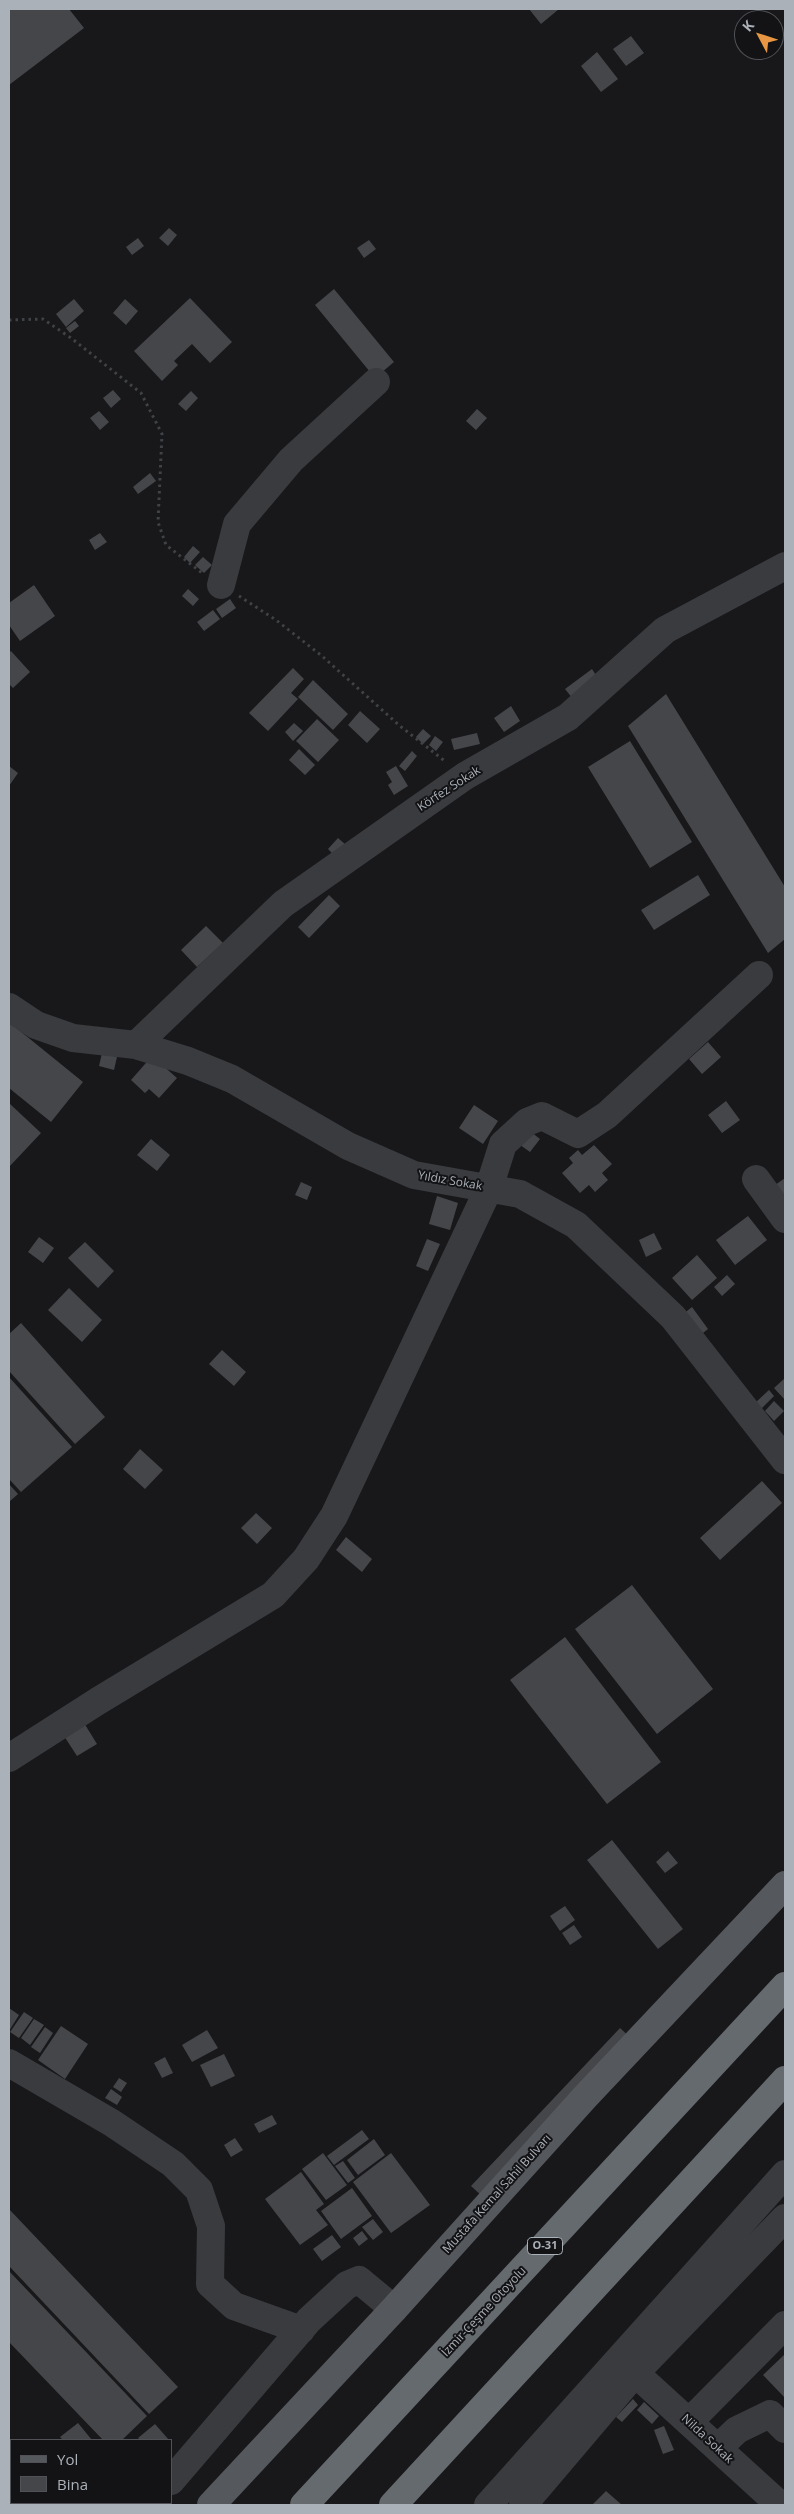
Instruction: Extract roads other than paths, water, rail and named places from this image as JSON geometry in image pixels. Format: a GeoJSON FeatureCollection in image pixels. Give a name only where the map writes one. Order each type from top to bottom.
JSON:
{"type":"FeatureCollection","features":[{"type":"Feature","properties":{"kind":"highway","name":"İzmir-Çeşme Otoyolu"},"geometry":{"type":"LineString","coordinates":[[304,2505],[785,1986]]}},
{"type":"Feature","properties":{"kind":"highway"},"geometry":{"type":"LineString","coordinates":[[393,2505],[785,2080]]}},
{"type":"Feature","properties":{"kind":"main road","name":"Mustafa Kemal Sahil Bulvarı"},"geometry":{"type":"LineString","coordinates":[[211,2505],[394,2309],[585,2097],[785,1886]]}},
{"type":"Feature","properties":{"kind":"street"},"geometry":{"type":"LineString","coordinates":[[221,585],[237,524],[290,460],[376,382]]}},
{"type":"Feature","properties":{"kind":"street","name":"Körfez Sokak"},"geometry":{"type":"LineString","coordinates":[[136,1045],[284,904],[465,776],[568,717],[665,630],[785,566]]}},
{"type":"Feature","properties":{"kind":"street"},"geometry":{"type":"LineString","coordinates":[[9,1758],[98,1700],[273,1595],[306,1559],[334,1516],[489,1188],[503,1144],[527,1122],[542,1116],[578,1134],[607,1115],[759,976]]}},
{"type":"Feature","properties":{"kind":"street","name":"Yıldız Sokak"},"geometry":{"type":"LineString","coordinates":[[9,1007],[36,1025],[72,1038],[136,1045],[188,1061],[232,1079],[348,1146],[414,1175],[520,1194],[576,1225],[673,1317],[785,1460]]}},
{"type":"Feature","properties":{"kind":"street"},"geometry":{"type":"LineString","coordinates":[[756,1179],[785,1219]]}},
{"type":"Feature","properties":{"kind":"street"},"geometry":{"type":"LineString","coordinates":[[9,2063],[112,2123],[173,2164],[199,2190],[211,2226],[208,2259],[210,2284],[234,2306],[301,2330]]}},
{"type":"Feature","properties":{"kind":"street"},"geometry":{"type":"LineString","coordinates":[[488,2505],[785,2174]]}},
{"type":"Feature","properties":{"kind":"street"},"geometry":{"type":"LineString","coordinates":[[523,2505],[635,2373],[785,2218]]}},
{"type":"Feature","properties":{"kind":"street"},"geometry":{"type":"LineString","coordinates":[[172,2480],[301,2330],[347,2285],[359,2280],[394,2309]]}},
{"type":"Feature","properties":{"kind":"street"},"geometry":{"type":"LineString","coordinates":[[689,2422],[785,2324]]}},
{"type":"Feature","properties":{"kind":"street","name":"Nilda Sokak"},"geometry":{"type":"LineString","coordinates":[[635,2373],[780,2505]]}},
{"type":"Feature","properties":{"kind":"street"},"geometry":{"type":"LineString","coordinates":[[718,2448],[737,2430],[770,2414],[785,2429]]}}]}
